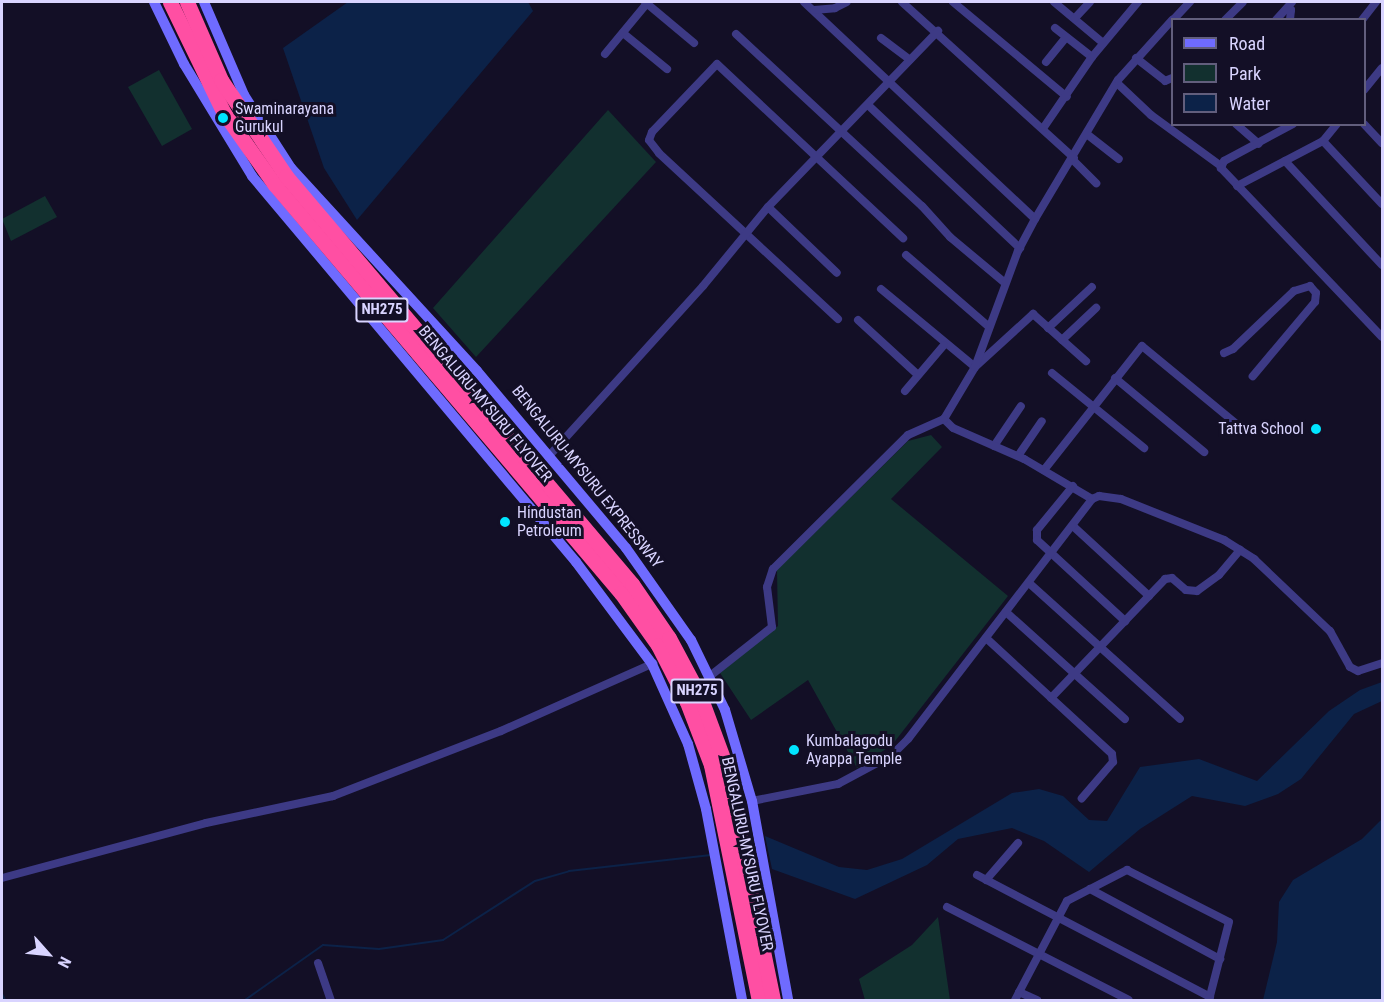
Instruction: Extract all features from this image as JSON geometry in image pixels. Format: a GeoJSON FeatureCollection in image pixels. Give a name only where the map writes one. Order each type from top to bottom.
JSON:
{"type":"FeatureCollection","features":[{"type":"Feature","properties":{"kind":"highway","name":"NH275"},"geometry":{"type":"LineString","coordinates":[[170,2],[203,57]]}},
{"type":"Feature","properties":{"kind":"highway","name":"NH275"},"geometry":{"type":"LineString","coordinates":[[187,2],[203,57]]}},
{"type":"Feature","properties":{"kind":"highway","name":"BENGALURU-MYSURU FLYOVER"},"geometry":{"type":"LineString","coordinates":[[203,57],[286,176],[658,619],[691,676],[713,728],[755,854]]}},
{"type":"Feature","properties":{"kind":"highway","name":"BENGALURU-MYSURU FLYOVER"},"geometry":{"type":"LineString","coordinates":[[203,57],[224,113],[275,185],[621,592],[658,645],[687,702],[711,765],[759,1000]]}},
{"type":"Feature","properties":{"kind":"highway","name":"BENGALURU-MYSURU EXPRESSWAY"},"geometry":{"type":"LineString","coordinates":[[365,251],[372,265],[606,539],[675,631],[703,681],[720,721],[744,806],[755,854],[781,1000]]}},
{"type":"Feature","properties":{"kind":"highway","name":"NH275"},"geometry":{"type":"LineString","coordinates":[[325,261],[441,387],[620,606],[655,662],[699,753],[718,854],[751,1000]]}},
{"type":"Feature","properties":{"kind":"highway","name":"BENGALURU-MYSURU EXPRESSWAY"},"geometry":{"type":"LineString","coordinates":[[755,854],[773,1000]]}},
{"type":"Feature","properties":{"kind":"street","name":"NH275"},"geometry":{"type":"LineString","coordinates":[[154,2],[205,100],[252,176],[325,261]]}},
{"type":"Feature","properties":{"kind":"street","name":"BENGALURU-MYSURU EXPRESSWAY"},"geometry":{"type":"LineString","coordinates":[[204,2],[236,78],[291,168],[365,251],[431,318],[626,548],[691,640],[710,676],[735,741],[752,801],[755,854],[788,1000]]}},
{"type":"Feature","properties":{"kind":"street"},"geometry":{"type":"LineString","coordinates":[[605,54],[647,2],[694,43]]}},
{"type":"Feature","properties":{"kind":"street"},"geometry":{"type":"LineString","coordinates":[[804,2],[1035,219]]}},
{"type":"Feature","properties":{"kind":"street"},"geometry":{"type":"LineString","coordinates":[[814,10],[836,8],[847,2]]}},
{"type":"Feature","properties":{"kind":"street"},"geometry":{"type":"LineString","coordinates":[[902,2],[938,31],[1044,127],[1096,183]]}},
{"type":"Feature","properties":{"kind":"street"},"geometry":{"type":"LineString","coordinates":[[953,2],[1067,97]]}},
{"type":"Feature","properties":{"kind":"street"},"geometry":{"type":"LineString","coordinates":[[1054,2],[1103,43]]}},
{"type":"Feature","properties":{"kind":"street"},"geometry":{"type":"LineString","coordinates":[[1075,18],[1090,2]]}},
{"type":"Feature","properties":{"kind":"street"},"geometry":{"type":"LineString","coordinates":[[1044,127],[1067,97],[1092,57],[1138,2]]}},
{"type":"Feature","properties":{"kind":"street"},"geometry":{"type":"LineString","coordinates":[[1175,18],[1190,2]]}},
{"type":"Feature","properties":{"kind":"street"},"geometry":{"type":"LineString","coordinates":[[1227,18],[1243,2]]}},
{"type":"Feature","properties":{"kind":"street"},"geometry":{"type":"LineString","coordinates":[[1278,18],[1292,2]]}},
{"type":"Feature","properties":{"kind":"street"},"geometry":{"type":"LineString","coordinates":[[1364,18],[1376,2]]}},
{"type":"Feature","properties":{"kind":"street"},"geometry":{"type":"LineString","coordinates":[[1286,10],[1292,10],[1290,18]]}},
{"type":"Feature","properties":{"kind":"street"},"geometry":{"type":"LineString","coordinates":[[710,676],[772,627],[767,587],[773,569],[908,435],[944,419],[975,367],[1005,283],[1035,219],[1088,135],[1117,82],[1136,58],[1171,22]]}},
{"type":"Feature","properties":{"kind":"street"},"geometry":{"type":"LineString","coordinates":[[1054,28],[1092,57]]}},
{"type":"Feature","properties":{"kind":"street"},"geometry":{"type":"LineString","coordinates":[[548,457],[703,286],[768,207],[819,157],[938,31]]}},
{"type":"Feature","properties":{"kind":"street"},"geometry":{"type":"LineString","coordinates":[[622,33],[667,69]]}},
{"type":"Feature","properties":{"kind":"street"},"geometry":{"type":"LineString","coordinates":[[736,34],[922,206],[950,237],[1005,283]]}},
{"type":"Feature","properties":{"kind":"street"},"geometry":{"type":"LineString","coordinates":[[1046,62],[1066,37]]}},
{"type":"Feature","properties":{"kind":"street"},"geometry":{"type":"LineString","coordinates":[[881,39],[910,60]]}},
{"type":"Feature","properties":{"kind":"street"},"geometry":{"type":"LineString","coordinates":[[1136,58],[1165,81],[1171,79]]}},
{"type":"Feature","properties":{"kind":"street"},"geometry":{"type":"LineString","coordinates":[[838,319],[649,140],[711,66],[722,66],[903,238]]}},
{"type":"Feature","properties":{"kind":"street"},"geometry":{"type":"LineString","coordinates":[[1366,89],[1381,74]]}},
{"type":"Feature","properties":{"kind":"street"},"geometry":{"type":"LineString","coordinates":[[205,100],[236,78]]}},
{"type":"Feature","properties":{"kind":"street"},"geometry":{"type":"LineString","coordinates":[[1117,82],[1151,115],[1221,166],[1383,337]]}},
{"type":"Feature","properties":{"kind":"street"},"geometry":{"type":"LineString","coordinates":[[868,105],[1020,249]]}},
{"type":"Feature","properties":{"kind":"street"},"geometry":{"type":"LineString","coordinates":[[1366,125],[1383,143]]}},
{"type":"Feature","properties":{"kind":"street"},"geometry":{"type":"LineString","coordinates":[[1238,126],[1259,144]]}},
{"type":"Feature","properties":{"kind":"street"},"geometry":{"type":"LineString","coordinates":[[1221,166],[1290,126]]}},
{"type":"Feature","properties":{"kind":"street"},"geometry":{"type":"LineString","coordinates":[[1238,186],[1323,141],[1336,126]]}},
{"type":"Feature","properties":{"kind":"street"},"geometry":{"type":"LineString","coordinates":[[1088,135],[1119,159]]}},
{"type":"Feature","properties":{"kind":"street"},"geometry":{"type":"LineString","coordinates":[[1323,141],[1383,204]]}},
{"type":"Feature","properties":{"kind":"street"},"geometry":{"type":"LineString","coordinates":[[1284,161],[1383,265]]}},
{"type":"Feature","properties":{"kind":"street"},"geometry":{"type":"LineString","coordinates":[[768,207],[837,273]]}},
{"type":"Feature","properties":{"kind":"street"},"geometry":{"type":"LineString","coordinates":[[906,255],[989,327]]}},
{"type":"Feature","properties":{"kind":"street"},"geometry":{"type":"LineString","coordinates":[[1224,353],[1233,350],[1294,291],[1310,286],[1316,293],[1315,302],[1253,376]]}},
{"type":"Feature","properties":{"kind":"street"},"geometry":{"type":"LineString","coordinates":[[1048,328],[1092,287]]}},
{"type":"Feature","properties":{"kind":"street"},"geometry":{"type":"LineString","coordinates":[[881,289],[944,345],[975,367]]}},
{"type":"Feature","properties":{"kind":"street"},"geometry":{"type":"LineString","coordinates":[[1062,340],[1096,308]]}},
{"type":"Feature","properties":{"kind":"street"},"geometry":{"type":"LineString","coordinates":[[975,367],[1033,315],[1086,362]]}},
{"type":"Feature","properties":{"kind":"street"},"geometry":{"type":"LineString","coordinates":[[858,320],[918,375]]}},
{"type":"Feature","properties":{"kind":"street"},"geometry":{"type":"LineString","coordinates":[[905,391],[944,345]]}},
{"type":"Feature","properties":{"kind":"street"},"geometry":{"type":"LineString","coordinates":[[1044,470],[1139,347],[1147,348],[1245,431]]}},
{"type":"Feature","properties":{"kind":"street"},"geometry":{"type":"LineString","coordinates":[[1052,373],[1144,448]]}},
{"type":"Feature","properties":{"kind":"street"},"geometry":{"type":"LineString","coordinates":[[1115,378],[1204,452]]}},
{"type":"Feature","properties":{"kind":"street"},"geometry":{"type":"LineString","coordinates":[[993,446],[1020,406]]}},
{"type":"Feature","properties":{"kind":"street"},"geometry":{"type":"LineString","coordinates":[[944,419],[953,428],[1018,456],[1092,499]]}},
{"type":"Feature","properties":{"kind":"street"},"geometry":{"type":"LineString","coordinates":[[1018,456],[1042,421]]}},
{"type":"Feature","properties":{"kind":"street"},"geometry":{"type":"LineString","coordinates":[[1073,486],[1035,536],[1125,621]]}},
{"type":"Feature","properties":{"kind":"street"},"geometry":{"type":"LineString","coordinates":[[752,801],[838,784],[892,755],[908,739],[1074,527],[1092,499],[1110,495],[1224,540],[1240,550],[1330,631],[1350,667],[1358,671],[1383,663]]}},
{"type":"Feature","properties":{"kind":"street"},"geometry":{"type":"LineString","coordinates":[[1074,527],[1149,596]]}},
{"type":"Feature","properties":{"kind":"street"},"geometry":{"type":"LineString","coordinates":[[1051,698],[1169,577],[1186,590],[1197,591],[1219,575],[1240,550]]}},
{"type":"Feature","properties":{"kind":"street"},"geometry":{"type":"LineString","coordinates":[[1029,583],[1180,719]]}},
{"type":"Feature","properties":{"kind":"street"},"geometry":{"type":"LineString","coordinates":[[1006,612],[1125,719]]}},
{"type":"Feature","properties":{"kind":"street"},"geometry":{"type":"LineString","coordinates":[[986,638],[1114,757],[1082,798]]}},
{"type":"Feature","properties":{"kind":"street"},"geometry":{"type":"LineString","coordinates":[[2,878],[206,823],[333,796],[501,731],[655,662]]}},
{"type":"Feature","properties":{"kind":"street"},"geometry":{"type":"LineString","coordinates":[[986,880],[1018,843]]}},
{"type":"Feature","properties":{"kind":"street","name":"NH275"},"geometry":{"type":"LineString","coordinates":[[718,854],[742,1000]]}},
{"type":"Feature","properties":{"kind":"street"},"geometry":{"type":"LineString","coordinates":[[977,875],[986,880],[1058,918],[1210,999],[1229,922],[1126,870],[1066,902],[1058,918],[1015,1000]]}},
{"type":"Feature","properties":{"kind":"street"},"geometry":{"type":"LineString","coordinates":[[1090,889],[1220,959]]}},
{"type":"Feature","properties":{"kind":"street"},"geometry":{"type":"LineString","coordinates":[[947,907],[1129,1000]]}},
{"type":"Feature","properties":{"kind":"street"},"geometry":{"type":"LineString","coordinates":[[318,963],[331,1000]]}},
{"type":"Feature","properties":{"kind":"street"},"geometry":{"type":"LineString","coordinates":[[1019,992],[1037,1000]]}},
{"type":"Feature","properties":{"kind":"green space"},"geometry":{"type":"Polygon","coordinates":[[[159,70],[192,129],[162,146],[128,87],[159,70]]]}},
{"type":"Feature","properties":{"kind":"green space"},"geometry":{"type":"Polygon","coordinates":[[[608,110],[656,162],[476,357],[433,308],[608,110]]]}},
{"type":"Feature","properties":{"kind":"green space"},"geometry":{"type":"Polygon","coordinates":[[[45,196],[57,217],[11,241],[2,219],[45,196]]]}},
{"type":"Feature","properties":{"kind":"green space"},"geometry":{"type":"Polygon","coordinates":[[[931,435],[942,447],[891,499],[1008,596],[892,745],[857,768],[808,680],[751,720],[720,673],[778,626],[777,570],[908,441],[931,435]]]}},
{"type":"Feature","properties":{"kind":"green space"},"geometry":{"type":"Polygon","coordinates":[[[938,917],[950,1000],[865,1000],[859,979],[912,945],[938,917]]]}},
{"type":"Feature","properties":{"kind":"water"},"geometry":{"type":"Polygon","coordinates":[[[348,2],[528,2],[533,11],[357,220],[324,168],[283,48],[348,2]]]}},
{"type":"Feature","properties":{"kind":"water"},"geometry":{"type":"Polygon","coordinates":[[[1382,682],[1382,701],[1354,714],[1301,779],[1278,794],[1245,806],[1192,796],[1140,829],[1089,872],[1044,841],[1012,828],[958,839],[927,865],[855,899],[772,869],[765,836],[839,867],[867,870],[902,859],[1012,793],[1039,789],[1063,796],[1089,820],[1107,821],[1140,767],[1199,759],[1257,781],[1329,711],[1360,690],[1382,682]]]}},
{"type":"Feature","properties":{"kind":"water"},"geometry":{"type":"Polygon","coordinates":[[[1382,819],[1382,1000],[1263,1000],[1277,942],[1279,902],[1293,880],[1362,839],[1382,819]]]}},
{"type":"Feature","properties":{"kind":"waterway"},"geometry":{"type":"LineString","coordinates":[[245,1000],[323,945],[379,949],[443,940],[535,881],[569,871],[711,855]]}},
{"type":"Feature","properties":{"kind":"waterway"},"geometry":{"type":"LineString","coordinates":[[2,994],[5,1000]]}},
{"type":"Feature","properties":{"kind":"place","name":"Swaminarayana Gurukul"},"geometry":{"type":"Point","coordinates":[223,118]}},
{"type":"Feature","properties":{"kind":"place","name":"Tattva School"},"geometry":{"type":"Point","coordinates":[1316,429]}},
{"type":"Feature","properties":{"kind":"place","name":"Hindustan Petroleum"},"geometry":{"type":"Point","coordinates":[505,522]}},
{"type":"Feature","properties":{"kind":"place","name":"Kumbalagodu Ayappa Temple"},"geometry":{"type":"Point","coordinates":[794,750]}}]}
